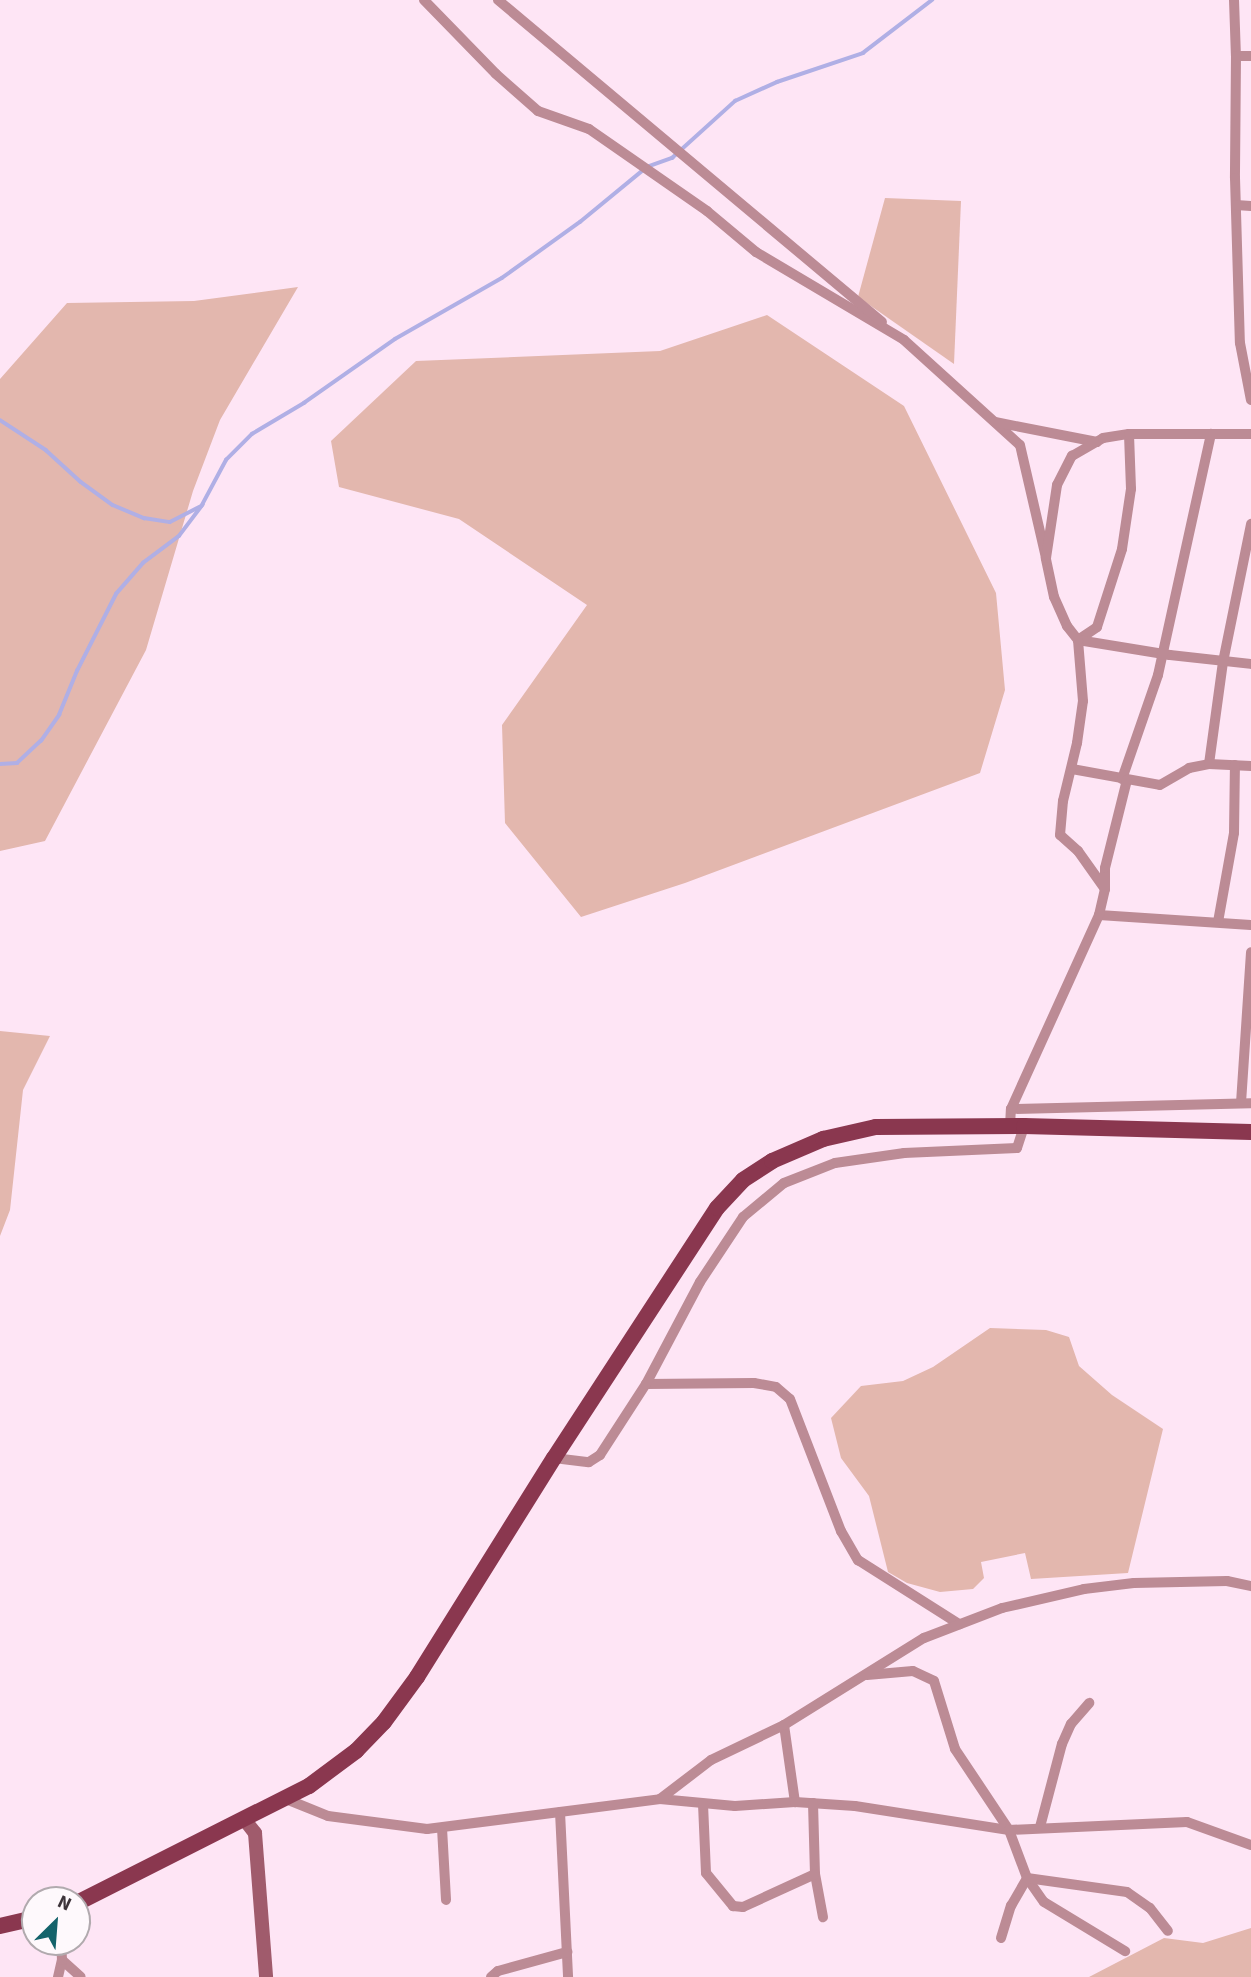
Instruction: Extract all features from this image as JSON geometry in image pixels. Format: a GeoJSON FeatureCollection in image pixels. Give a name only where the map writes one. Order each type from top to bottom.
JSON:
{"type":"FeatureCollection","features":[{"type":"Feature","properties":{"kind":"main road"},"geometry":{"type":"LineString","coordinates":[[91,1896],[286,1798],[334,1770],[356,1751],[402,1699],[685,1254],[717,1208],[743,1180],[798,1148],[856,1130],[1017,1126],[1251,1132]]}},
{"type":"Feature","properties":{"kind":"main road"},"geometry":{"type":"LineString","coordinates":[[0,1926],[21,1921]]}},
{"type":"Feature","properties":{"kind":"street"},"geometry":{"type":"LineString","coordinates":[[424,0],[496,74],[538,111],[589,129],[707,211],[756,251],[904,340]]}},
{"type":"Feature","properties":{"kind":"street"},"geometry":{"type":"LineString","coordinates":[[498,0],[904,340],[1020,444],[1054,597],[1067,626],[1078,640],[1083,701],[1072,769],[1063,801],[1060,835],[1078,851],[1105,889]]}},
{"type":"Feature","properties":{"kind":"street"},"geometry":{"type":"LineString","coordinates":[[1234,0],[1240,343],[1251,400]]}},
{"type":"Feature","properties":{"kind":"street"},"geometry":{"type":"LineString","coordinates":[[1236,55],[1251,57]]}},
{"type":"Feature","properties":{"kind":"street"},"geometry":{"type":"LineString","coordinates":[[1236,205],[1251,206]]}},
{"type":"Feature","properties":{"kind":"street"},"geometry":{"type":"LineString","coordinates":[[995,422],[1097,442]]}},
{"type":"Feature","properties":{"kind":"street"},"geometry":{"type":"LineString","coordinates":[[1046,558],[1057,485],[1072,456],[1097,442],[1129,434],[1251,434]]}},
{"type":"Feature","properties":{"kind":"street"},"geometry":{"type":"LineString","coordinates":[[1078,640],[1097,626],[1122,549],[1131,489],[1129,434]]}},
{"type":"Feature","properties":{"kind":"street"},"geometry":{"type":"LineString","coordinates":[[554,1458],[590,1462],[600,1455],[646,1384],[699,1282],[743,1217],[784,1183],[835,1163],[904,1153],[1017,1148],[1017,1126],[1011,1109],[1099,915],[1105,889],[1105,868],[1125,779],[1163,654],[1211,434]]}},
{"type":"Feature","properties":{"kind":"street"},"geometry":{"type":"LineString","coordinates":[[1209,764],[1223,662],[1251,524]]}},
{"type":"Feature","properties":{"kind":"street"},"geometry":{"type":"LineString","coordinates":[[1078,640],[1163,654],[1251,664]]}},
{"type":"Feature","properties":{"kind":"street"},"geometry":{"type":"LineString","coordinates":[[1072,769],[1160,785],[1189,768],[1209,764],[1251,766]]}},
{"type":"Feature","properties":{"kind":"street"},"geometry":{"type":"LineString","coordinates":[[1218,922],[1234,833],[1235,765]]}},
{"type":"Feature","properties":{"kind":"street"},"geometry":{"type":"LineString","coordinates":[[1099,915],[1251,925]]}},
{"type":"Feature","properties":{"kind":"street"},"geometry":{"type":"LineString","coordinates":[[1011,1109],[1246,1103],[1251,952]]}},
{"type":"Feature","properties":{"kind":"street"},"geometry":{"type":"LineString","coordinates":[[646,1384],[754,1382],[776,1387],[790,1399],[841,1531],[858,1560],[959,1624]]}},
{"type":"Feature","properties":{"kind":"street"},"geometry":{"type":"LineString","coordinates":[[660,1799],[711,1760],[784,1725],[924,1638],[1002,1608],[1083,1589],[1134,1583],[1214,1581],[1251,1586]]}},
{"type":"Feature","properties":{"kind":"street"},"geometry":{"type":"LineString","coordinates":[[863,1675],[913,1671],[934,1681],[955,1749],[1009,1830],[1027,1878],[1044,1902],[1125,1951]]}},
{"type":"Feature","properties":{"kind":"street"},"geometry":{"type":"LineString","coordinates":[[1040,1827],[1062,1744],[1071,1724],[1089,1703]]}},
{"type":"Feature","properties":{"kind":"street"},"geometry":{"type":"LineString","coordinates":[[784,1725],[795,1802]]}},
{"type":"Feature","properties":{"kind":"street"},"geometry":{"type":"LineString","coordinates":[[286,1798],[328,1816],[442,1828],[660,1799],[735,1806],[795,1802],[855,1806],[1009,1830],[1186,1822],[1251,1845]]}},
{"type":"Feature","properties":{"kind":"street"},"geometry":{"type":"LineString","coordinates":[[813,1803],[815,1874],[823,1917]]}},
{"type":"Feature","properties":{"kind":"street"},"geometry":{"type":"LineString","coordinates":[[704,1804],[706,1873],[733,1906],[743,1907],[815,1874]]}},
{"type":"Feature","properties":{"kind":"street"},"geometry":{"type":"LineString","coordinates":[[560,1812],[568,1977]]}},
{"type":"Feature","properties":{"kind":"street"},"geometry":{"type":"LineString","coordinates":[[244,1819],[255,1833],[266,1977]]}},
{"type":"Feature","properties":{"kind":"street"},"geometry":{"type":"LineString","coordinates":[[442,1828],[446,1900]]}},
{"type":"Feature","properties":{"kind":"street"},"geometry":{"type":"LineString","coordinates":[[1027,1878],[1127,1892],[1150,1908],[1168,1931]]}},
{"type":"Feature","properties":{"kind":"street"},"geometry":{"type":"LineString","coordinates":[[1001,1938],[1011,1906],[1027,1878]]}},
{"type":"Feature","properties":{"kind":"street"},"geometry":{"type":"LineString","coordinates":[[491,1977],[498,1971],[567,1952]]}},
{"type":"Feature","properties":{"kind":"street"},"geometry":{"type":"LineString","coordinates":[[58,1977],[62,1956]]}},
{"type":"Feature","properties":{"kind":"street"},"geometry":{"type":"LineString","coordinates":[[62,1960],[81,1977]]}},
{"type":"Feature","properties":{"kind":"shaded area"},"geometry":{"type":"Polygon","coordinates":[[[885,198],[961,201],[954,364],[858,297],[885,198]]]}},
{"type":"Feature","properties":{"kind":"shaded area"},"geometry":{"type":"Polygon","coordinates":[[[298,287],[220,420],[193,491],[146,650],[45,841],[0,851],[0,379],[67,303],[194,301],[298,287]]]}},
{"type":"Feature","properties":{"kind":"shaded area"},"geometry":{"type":"Polygon","coordinates":[[[767,315],[904,406],[996,593],[1005,690],[980,773],[685,883],[581,917],[505,823],[502,725],[587,605],[459,519],[339,487],[331,441],[416,361],[660,351],[767,315]]]}},
{"type":"Feature","properties":{"kind":"shaded area"},"geometry":{"type":"Polygon","coordinates":[[[0,1031],[50,1036],[23,1090],[10,1210],[0,1236],[0,1031]]]}},
{"type":"Feature","properties":{"kind":"shaded area"},"geometry":{"type":"Polygon","coordinates":[[[990,1328],[1046,1330],[1069,1337],[1079,1366],[1112,1395],[1163,1429],[1128,1573],[1031,1579],[1025,1553],[981,1562],[984,1578],[973,1589],[940,1592],[907,1583],[888,1572],[869,1496],[841,1458],[831,1418],[861,1386],[903,1381],[933,1367],[990,1328]]]}},
{"type":"Feature","properties":{"kind":"shaded area"},"geometry":{"type":"Polygon","coordinates":[[[1251,1928],[1251,1977],[1089,1977],[1164,1938],[1203,1943],[1251,1928]]]}},
{"type":"Feature","properties":{"kind":"waterway"},"geometry":{"type":"LineString","coordinates":[[0,764],[17,763],[41,741],[59,715],[77,671],[116,594],[143,563],[179,536],[202,505],[226,460],[252,434],[304,403],[395,339],[502,278],[580,222],[647,167],[672,158],[735,101],[777,82],[863,53],[932,0]]}},
{"type":"Feature","properties":{"kind":"waterway"},"geometry":{"type":"LineString","coordinates":[[0,420],[46,450],[81,482],[113,505],[144,518],[170,522],[201,506]]}}]}
